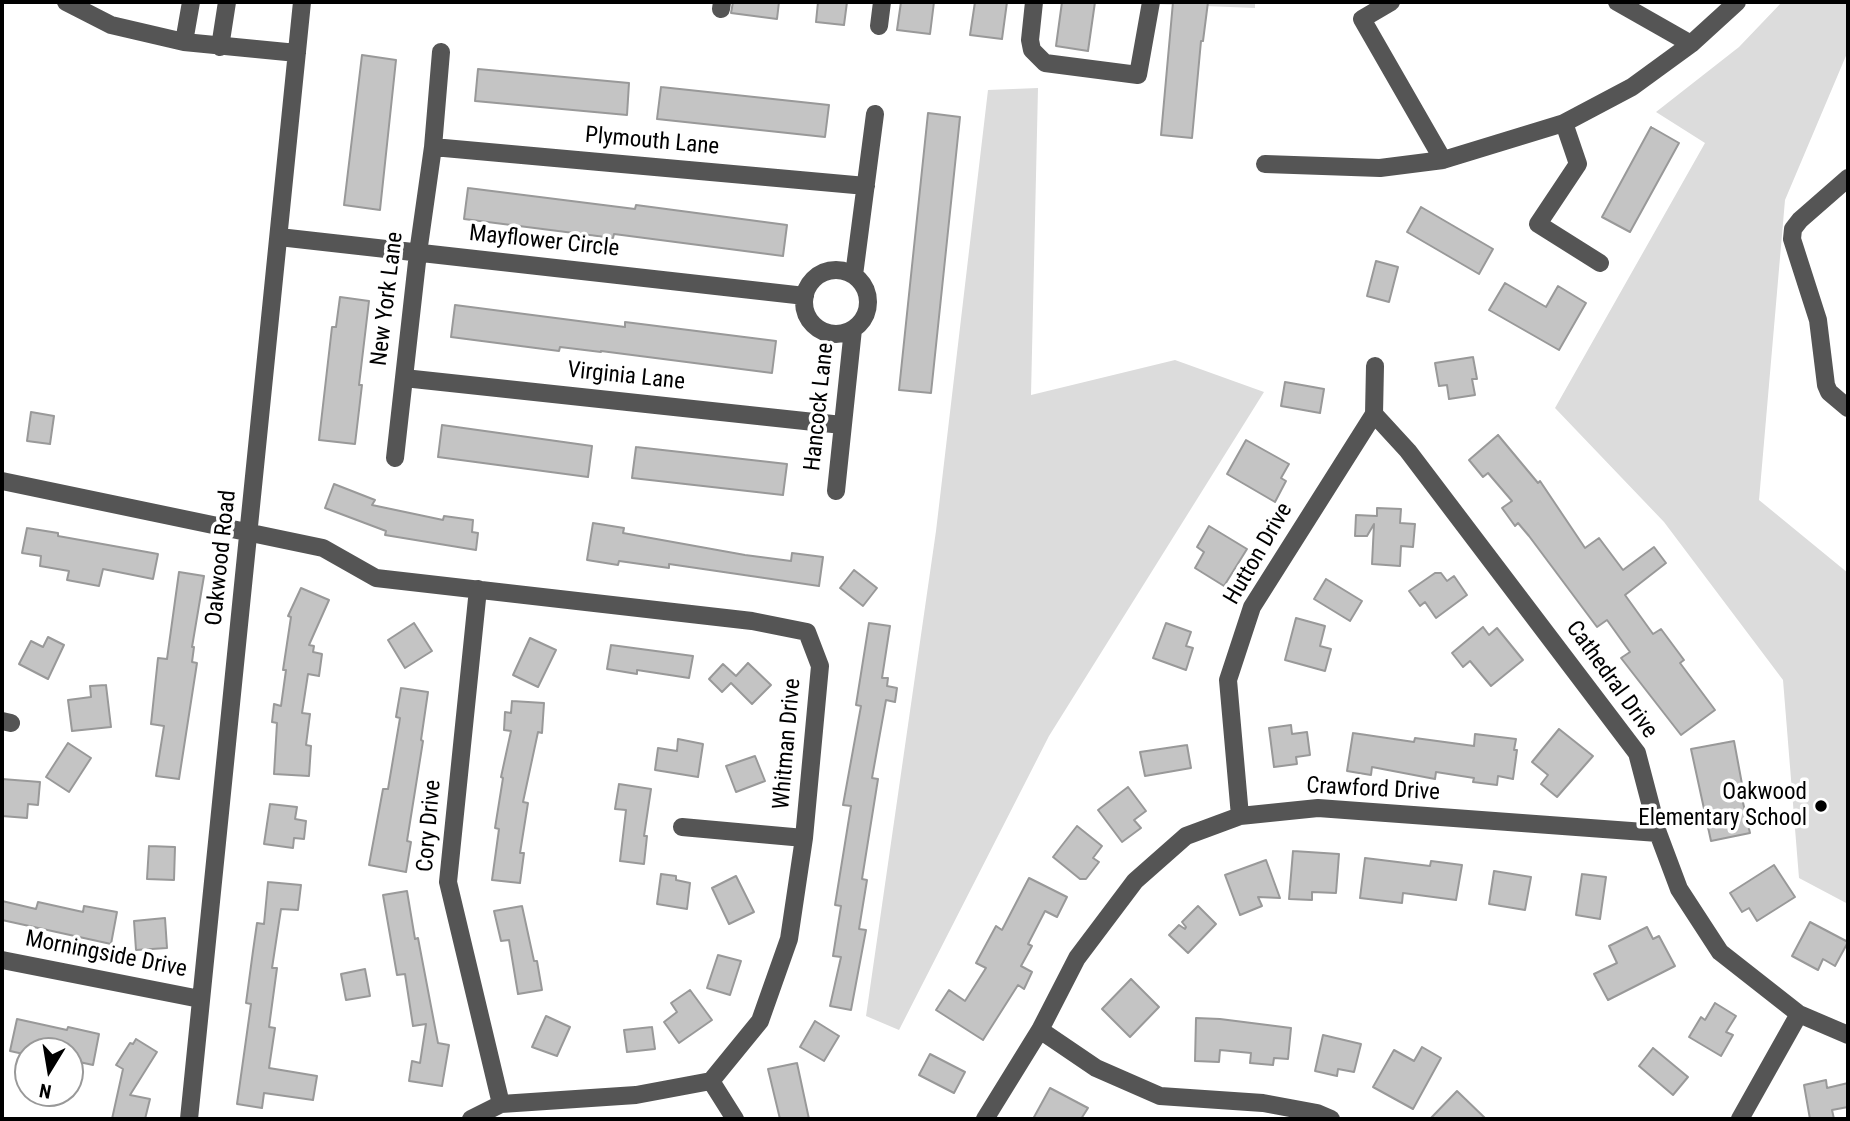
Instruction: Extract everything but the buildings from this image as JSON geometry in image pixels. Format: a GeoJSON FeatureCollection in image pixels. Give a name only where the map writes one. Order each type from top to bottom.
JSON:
{"type":"FeatureCollection","features":[{"type":"Feature","properties":{"kind":"street"},"geometry":{"type":"LineString","coordinates":[[66,2],[111,25],[184,42],[297,53]]}},
{"type":"Feature","properties":{"kind":"street"},"geometry":{"type":"LineString","coordinates":[[184,42],[191,2]]}},
{"type":"Feature","properties":{"kind":"street"},"geometry":{"type":"LineString","coordinates":[[220,47],[227,2]]}},
{"type":"Feature","properties":{"kind":"street","name":"Oakwood Road"},"geometry":{"type":"LineString","coordinates":[[189,1119],[302,2]]}},
{"type":"Feature","properties":{"kind":"street"},"geometry":{"type":"LineString","coordinates":[[879,26],[881,2]]}},
{"type":"Feature","properties":{"kind":"street"},"geometry":{"type":"LineString","coordinates":[[1034,2],[1030,40],[1032,50],[1045,63],[1138,75],[1151,2]]}},
{"type":"Feature","properties":{"kind":"street"},"geometry":{"type":"LineString","coordinates":[[1391,2],[1362,19],[1443,160]]}},
{"type":"Feature","properties":{"kind":"street"},"geometry":{"type":"LineString","coordinates":[[1617,2],[1690,44]]}},
{"type":"Feature","properties":{"kind":"street"},"geometry":{"type":"LineString","coordinates":[[1265,164],[1380,168],[1443,160],[1564,122],[1632,87],[1690,44],[1737,2]]}},
{"type":"Feature","properties":{"kind":"street","name":"New York Lane"},"geometry":{"type":"LineString","coordinates":[[395,458],[433,147],[441,52]]}},
{"type":"Feature","properties":{"kind":"street"},"geometry":{"type":"LineString","coordinates":[[805,296],[809,285],[818,276],[829,271],[854,275],[875,114]]}},
{"type":"Feature","properties":{"kind":"street"},"geometry":{"type":"LineString","coordinates":[[1564,122],[1578,164],[1538,224],[1600,263]]}},
{"type":"Feature","properties":{"kind":"street","name":"Plymouth Lane"},"geometry":{"type":"LineString","coordinates":[[433,147],[866,186]]}},
{"type":"Feature","properties":{"kind":"street"},"geometry":{"type":"LineString","coordinates":[[1848,178],[1800,220],[1793,229],[1792,239],[1818,320],[1826,386],[1829,392],[1848,408]]}},
{"type":"Feature","properties":{"kind":"street","name":"Mayflower Circle"},"geometry":{"type":"LineString","coordinates":[[278,237],[805,296]]}},
{"type":"Feature","properties":{"kind":"street","name":"Hancock Lane"},"geometry":{"type":"LineString","coordinates":[[805,296],[805,309],[810,320],[819,329],[843,333],[853,329],[863,319],[868,307],[867,295],[854,275]]}},
{"type":"Feature","properties":{"kind":"street","name":"Hancock Lane"},"geometry":{"type":"LineString","coordinates":[[836,491],[853,329]]}},
{"type":"Feature","properties":{"kind":"street"},"geometry":{"type":"LineString","coordinates":[[1374,414],[1375,366]]}},
{"type":"Feature","properties":{"kind":"street","name":"Virginia Lane"},"geometry":{"type":"LineString","coordinates":[[404,378],[842,425]]}},
{"type":"Feature","properties":{"kind":"street","name":"Hutton Drive"},"geometry":{"type":"LineString","coordinates":[[1240,816],[1228,680],[1252,607],[1374,414]]}},
{"type":"Feature","properties":{"kind":"street","name":"Cathedral Drive"},"geometry":{"type":"LineString","coordinates":[[1374,414],[1408,451],[1637,753],[1658,833],[1679,889],[1720,952],[1799,1014],[1848,1035]]}},
{"type":"Feature","properties":{"kind":"street","name":"Whitman Drive"},"geometry":{"type":"LineString","coordinates":[[2,481],[323,548],[376,578],[752,621],[807,632],[820,666],[804,838],[789,939],[760,1021],[711,1081]]}},
{"type":"Feature","properties":{"kind":"street","name":"Cory Drive"},"geometry":{"type":"LineString","coordinates":[[478,589],[448,882],[501,1104]]}},
{"type":"Feature","properties":{"kind":"street","name":"Crawford Drive"},"geometry":{"type":"LineString","coordinates":[[985,1119],[1040,1030],[1077,958],[1135,881],[1186,836],[1240,816],[1318,808],[1658,833]]}},
{"type":"Feature","properties":{"kind":"street"},"geometry":{"type":"LineString","coordinates":[[682,827],[804,838]]}},
{"type":"Feature","properties":{"kind":"street","name":"Morningside Drive"},"geometry":{"type":"LineString","coordinates":[[2,960],[200,999]]}},
{"type":"Feature","properties":{"kind":"street"},"geometry":{"type":"LineString","coordinates":[[1740,1119],[1799,1014]]}},
{"type":"Feature","properties":{"kind":"street"},"geometry":{"type":"LineString","coordinates":[[1040,1030],[1096,1068],[1160,1096],[1263,1103],[1317,1113],[1331,1119]]}},
{"type":"Feature","properties":{"kind":"street"},"geometry":{"type":"LineString","coordinates":[[471,1119],[501,1104],[636,1095],[711,1081],[735,1119]]}},
{"type":"Feature","properties":{"kind":"shaded area"},"geometry":{"type":"Polygon","coordinates":[[[1105,2],[1255,2],[1255,8],[1105,2]]]}},
{"type":"Feature","properties":{"kind":"shaded area"},"geometry":{"type":"Polygon","coordinates":[[[1782,2],[1848,2],[1848,51],[1785,200],[1759,500],[1848,573],[1848,904],[1799,878],[1783,680],[1664,522],[1555,408],[1705,143],[1656,112],[1739,47],[1782,2]]]}},
{"type":"Feature","properties":{"kind":"shaded area"},"geometry":{"type":"Polygon","coordinates":[[[1038,88],[1031,395],[1175,360],[1264,392],[1049,736],[899,1030],[866,1016],[936,531],[988,90],[1038,88]]]}},
{"type":"Feature","properties":{"kind":"place","name":"Oakwood Elementary School"},"geometry":{"type":"Point","coordinates":[1821,806]}}]}
